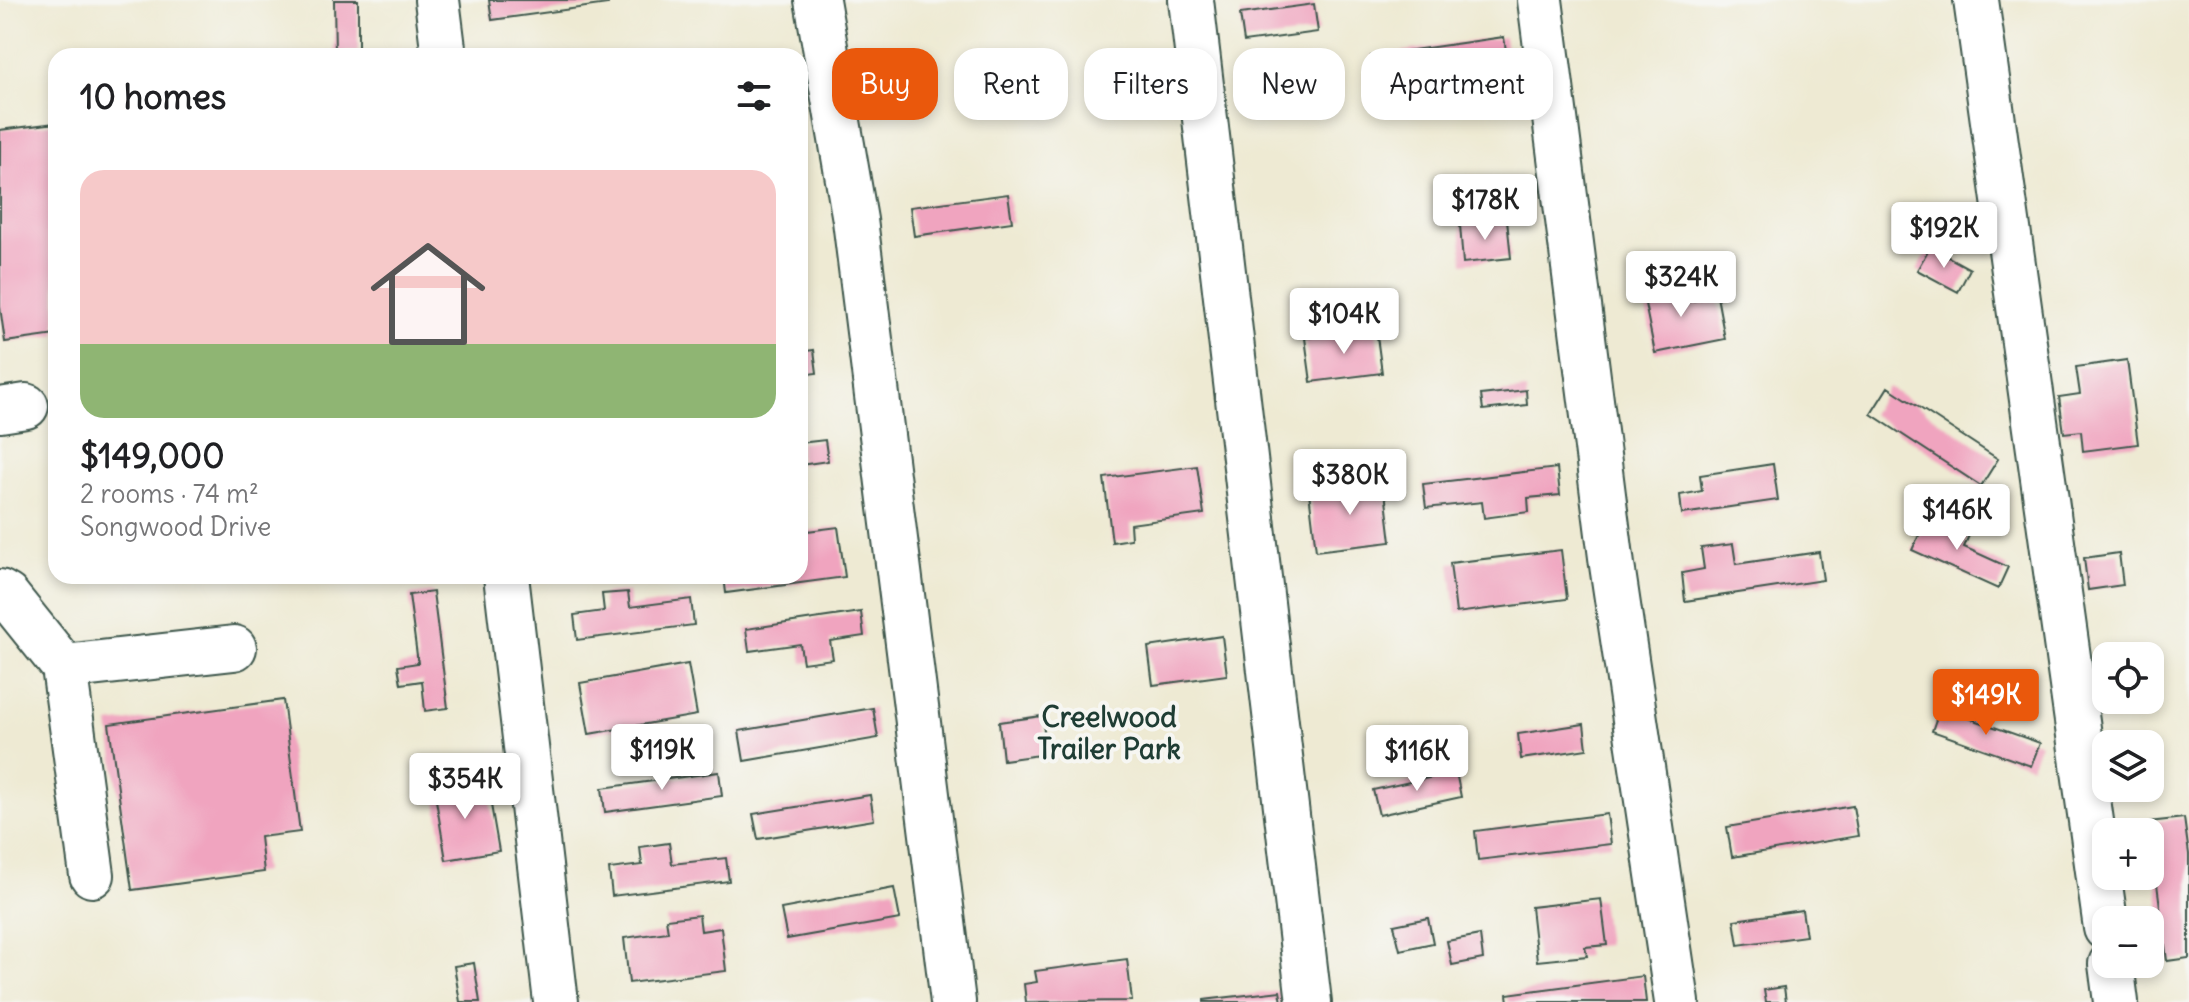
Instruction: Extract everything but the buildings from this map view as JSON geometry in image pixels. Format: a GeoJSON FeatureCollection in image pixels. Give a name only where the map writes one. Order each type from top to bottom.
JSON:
{"type":"FeatureCollection","features":[{"type":"Feature","properties":{"kind":"street"},"geometry":{"type":"LineString","coordinates":[[437,0],[443,48]]}},
{"type":"Feature","properties":{"kind":"street"},"geometry":{"type":"LineString","coordinates":[[817,0],[855,220],[953,1002]]}},
{"type":"Feature","properties":{"kind":"street"},"geometry":{"type":"LineString","coordinates":[[1191,0],[1309,1002]]}},
{"type":"Feature","properties":{"kind":"street"},"geometry":{"type":"LineString","coordinates":[[1540,0],[1612,565],[1677,1002]]}},
{"type":"Feature","properties":{"kind":"street"},"geometry":{"type":"LineString","coordinates":[[1976,0],[2103,906]]}},
{"type":"Feature","properties":{"kind":"street"},"geometry":{"type":"LineString","coordinates":[[507,584],[556,1002]]}},
{"type":"Feature","properties":{"kind":"street"},"geometry":{"type":"LineString","coordinates":[[0,592],[7,596],[64,667],[92,875]]}},
{"type":"Feature","properties":{"kind":"street"},"geometry":{"type":"LineString","coordinates":[[64,667],[234,648]]}},
{"type":"Feature","properties":{"kind":"street"},"geometry":{"type":"LineString","coordinates":[[2113,978],[2116,1002]]}},
{"type":"Feature","properties":{"kind":"district","name":"Creelwood Trailer Park"},"geometry":{"type":"Point","coordinates":[1109,733]}}]}
